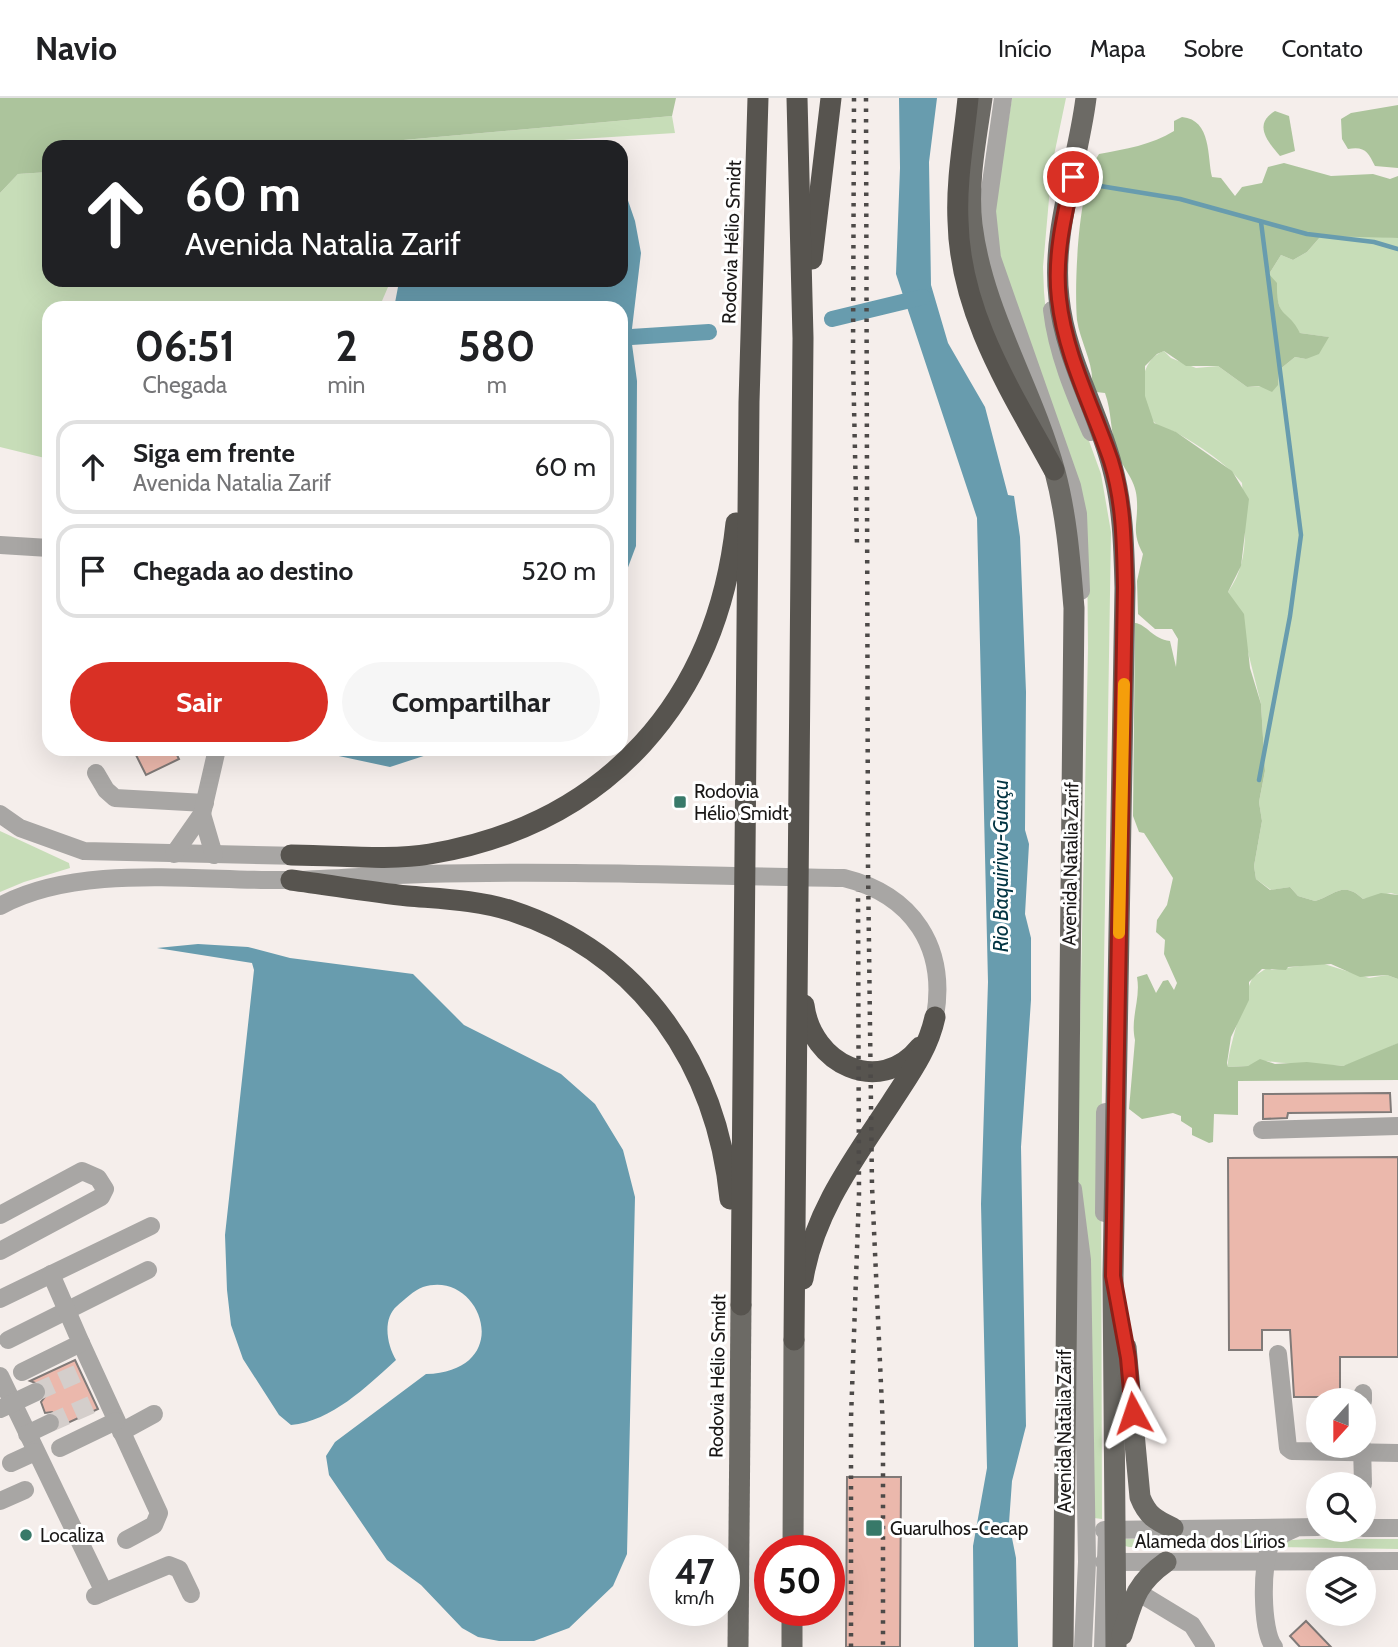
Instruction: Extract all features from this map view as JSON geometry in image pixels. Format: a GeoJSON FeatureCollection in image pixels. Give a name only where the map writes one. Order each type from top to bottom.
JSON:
{"type":"FeatureCollection","features":[{"type":"Feature","properties":{"kind":"highway","name":"Rodovia Hélio Smidt"},"geometry":{"type":"LineString","coordinates":[[741,1305],[749,402],[758,98]]}},
{"type":"Feature","properties":{"kind":"highway"},"geometry":{"type":"LineString","coordinates":[[794,1340],[803,338],[797,98]]}},
{"type":"Feature","properties":{"kind":"highway"},"geometry":{"type":"LineString","coordinates":[[803,338],[831,98]]}},
{"type":"Feature","properties":{"kind":"highway"},"geometry":{"type":"LineString","coordinates":[[968,98],[957,222],[971,302],[981,334],[1054,470]]}},
{"type":"Feature","properties":{"kind":"highway"},"geometry":{"type":"LineString","coordinates":[[291,855],[426,855],[484,843],[539,822],[589,792],[634,754],[672,709],[695,669],[722,604],[733,546],[749,402]]}},
{"type":"Feature","properties":{"kind":"highway"},"geometry":{"type":"LineString","coordinates":[[291,880],[408,896],[461,899],[512,911],[561,932],[606,960],[645,995],[678,1037],[703,1083],[718,1124],[727,1166],[741,1305]]}},
{"type":"Feature","properties":{"kind":"highway"},"geometry":{"type":"LineString","coordinates":[[796,949],[809,1030],[822,1050],[842,1064],[872,1071],[901,1063],[923,1043],[935,1017]]}},
{"type":"Feature","properties":{"kind":"highway"},"geometry":{"type":"LineString","coordinates":[[794,1340],[803,1275],[823,1212],[838,1183],[921,1056],[935,1017]]}},
{"type":"Feature","properties":{"kind":"main road","name":"Avenida Natalia Zarif"},"geometry":{"type":"LineString","coordinates":[[982,98],[971,190],[972,223],[983,284],[1054,470],[1068,538],[1074,608],[1063,1647]]}},
{"type":"Feature","properties":{"kind":"main road"},"geometry":{"type":"LineString","coordinates":[[1086,98],[1061,239],[1058,275],[1063,329],[1112,464],[1123,511],[1125,587],[1111,1530],[1102,1562],[1117,1647]]}},
{"type":"Feature","properties":{"kind":"main road"},"geometry":{"type":"LineString","coordinates":[[1113,1276],[1128,1358],[1140,1497],[1146,1512],[1156,1521],[1173,1528]]}},
{"type":"Feature","properties":{"kind":"main road","name":"Rodovia Hélio Smidt"},"geometry":{"type":"LineString","coordinates":[[738,1647],[741,1305]]}},
{"type":"Feature","properties":{"kind":"main road"},"geometry":{"type":"LineString","coordinates":[[793,1535],[794,1340]]}},
{"type":"Feature","properties":{"kind":"main road"},"geometry":{"type":"LineString","coordinates":[[1117,1647],[1136,1591],[1145,1577],[1166,1562]]}},
{"type":"Feature","properties":{"kind":"main road"},"geometry":{"type":"LineString","coordinates":[[792,1626],[792,1647]]}},
{"type":"Feature","properties":{"kind":"street"},"geometry":{"type":"LineString","coordinates":[[1003,98],[987,211],[992,258],[1072,486],[1081,549],[1082,677],[1071,1181],[1078,1213],[1082,1261],[1087,1530],[1102,1562],[1103,1647]]}},
{"type":"Feature","properties":{"kind":"street"},"geometry":{"type":"LineString","coordinates":[[1078,98],[1051,242],[1049,283],[1055,334],[1073,391],[1097,446],[1114,523],[1104,1181],[1111,1530]]}},
{"type":"Feature","properties":{"kind":"street"},"geometry":{"type":"LineString","coordinates":[[1054,470],[1072,486]]}},
{"type":"Feature","properties":{"kind":"street"},"geometry":{"type":"LineString","coordinates":[[0,545],[42,548]]}},
{"type":"Feature","properties":{"kind":"street"},"geometry":{"type":"LineString","coordinates":[[174,854],[204,809],[215,756]]}},
{"type":"Feature","properties":{"kind":"street"},"geometry":{"type":"LineString","coordinates":[[96,773],[106,790],[115,798],[204,809]]}},
{"type":"Feature","properties":{"kind":"street"},"geometry":{"type":"LineString","coordinates":[[204,809],[214,855]]}},
{"type":"Feature","properties":{"kind":"street"},"geometry":{"type":"LineString","coordinates":[[0,814],[20,828],[84,851],[291,855],[426,874]]}},
{"type":"Feature","properties":{"kind":"street"},"geometry":{"type":"LineString","coordinates":[[0,906],[35,890],[68,882],[291,880],[426,874],[844,878],[879,890],[909,913],[920,928],[935,962],[938,999],[935,1017]]}},
{"type":"Feature","properties":{"kind":"street"},"geometry":{"type":"LineString","coordinates":[[1262,1130],[1398,1126]]}},
{"type":"Feature","properties":{"kind":"street"},"geometry":{"type":"LineString","coordinates":[[0,1215],[82,1171],[98,1178],[105,1189],[101,1197],[0,1251]]}},
{"type":"Feature","properties":{"kind":"street"},"geometry":{"type":"LineString","coordinates":[[0,1299],[151,1226]]}},
{"type":"Feature","properties":{"kind":"street"},"geometry":{"type":"LineString","coordinates":[[8,1340],[148,1270]]}},
{"type":"Feature","properties":{"kind":"street"},"geometry":{"type":"LineString","coordinates":[[51,1274],[69,1310],[81,1343],[86,1369],[100,1400],[118,1427],[159,1513],[154,1525],[126,1540]]}},
{"type":"Feature","properties":{"kind":"street"},"geometry":{"type":"LineString","coordinates":[[22,1372],[81,1343]]}},
{"type":"Feature","properties":{"kind":"street"},"geometry":{"type":"LineString","coordinates":[[1278,1354],[1288,1448],[1297,1453],[1306,1453]]}},
{"type":"Feature","properties":{"kind":"street"},"geometry":{"type":"LineString","coordinates":[[0,1376],[6,1406],[27,1434],[100,1594],[169,1564],[179,1569],[191,1594]]}},
{"type":"Feature","properties":{"kind":"street"},"geometry":{"type":"LineString","coordinates":[[6,1406],[36,1392]]}},
{"type":"Feature","properties":{"kind":"street"},"geometry":{"type":"LineString","coordinates":[[60,1448],[154,1414]]}},
{"type":"Feature","properties":{"kind":"street"},"geometry":{"type":"LineString","coordinates":[[27,1434],[50,1423]]}},
{"type":"Feature","properties":{"kind":"street"},"geometry":{"type":"LineString","coordinates":[[11,1463],[35,1451]]}},
{"type":"Feature","properties":{"kind":"street"},"geometry":{"type":"LineString","coordinates":[[1376,1451],[1398,1453]]}},
{"type":"Feature","properties":{"kind":"street"},"geometry":{"type":"LineString","coordinates":[[0,1501],[25,1490]]}},
{"type":"Feature","properties":{"kind":"street"},"geometry":{"type":"LineString","coordinates":[[1274,1647],[1265,1621],[1267,1563],[1272,1543],[1297,1527]]}},
{"type":"Feature","properties":{"kind":"street","name":"Alameda dos Lírios"},"geometry":{"type":"LineString","coordinates":[[1063,1531],[1306,1527]]}},
{"type":"Feature","properties":{"kind":"street"},"geometry":{"type":"LineString","coordinates":[[1376,1528],[1398,1528]]}},
{"type":"Feature","properties":{"kind":"street","name":"Alameda dos Lírios"},"geometry":{"type":"LineString","coordinates":[[1063,1562],[1398,1561]]}},
{"type":"Feature","properties":{"kind":"street"},"geometry":{"type":"LineString","coordinates":[[1083,1647],[1102,1562]]}},
{"type":"Feature","properties":{"kind":"street"},"geometry":{"type":"LineString","coordinates":[[1136,1591],[1192,1625],[1206,1647]]}},
{"type":"Feature","properties":{"kind":"green space"},"geometry":{"type":"Polygon","coordinates":[[[0,98],[676,98],[672,116],[403,140],[42,140],[42,172],[18,174],[0,193],[0,98]]]}},
{"type":"Feature","properties":{"kind":"green space"},"geometry":{"type":"Polygon","coordinates":[[[1012,98],[1066,98],[1052,165],[1043,267],[1047,325],[1101,474],[1111,532],[1101,1152],[1102,1519],[1094,1518],[1086,1224],[1077,1174],[1088,648],[1087,540],[1000,265],[994,214],[1012,98]]]}},
{"type":"Feature","properties":{"kind":"green space"},"geometry":{"type":"Polygon","coordinates":[[[1398,105],[1398,168],[1375,166],[1365,151],[1358,148],[1348,149],[1342,139],[1341,119],[1351,113],[1398,105]]]}},
{"type":"Feature","properties":{"kind":"green space"},"geometry":{"type":"Polygon","coordinates":[[[1275,111],[1289,116],[1295,151],[1280,156],[1267,139],[1263,127],[1268,116],[1275,111]]]}},
{"type":"Feature","properties":{"kind":"green space"},"geometry":{"type":"Polygon","coordinates":[[[672,116],[675,133],[564,140],[403,140],[672,116]]]}},
{"type":"Feature","properties":{"kind":"green space"},"geometry":{"type":"Polygon","coordinates":[[[1182,117],[1199,125],[1206,141],[1212,177],[1221,178],[1235,196],[1242,187],[1262,183],[1268,167],[1284,163],[1331,176],[1373,174],[1390,179],[1398,176],[1398,238],[1321,236],[1307,252],[1293,260],[1281,255],[1269,274],[1277,283],[1278,303],[1300,333],[1329,337],[1319,354],[1306,359],[1295,357],[1279,370],[1278,385],[1272,392],[1259,386],[1247,387],[1218,366],[1186,366],[1164,351],[1145,366],[1145,396],[1154,423],[1176,432],[1232,471],[1249,499],[1241,566],[1228,592],[1244,614],[1250,668],[1261,704],[1265,771],[1259,802],[1262,821],[1254,866],[1256,879],[1270,890],[1290,887],[1298,896],[1315,901],[1344,890],[1350,890],[1363,899],[1381,893],[1398,895],[1398,979],[1387,975],[1360,977],[1331,964],[1288,967],[1286,970],[1262,969],[1249,982],[1249,1000],[1231,1037],[1227,1063],[1228,1067],[1248,1066],[1260,1059],[1275,1064],[1307,1062],[1343,1066],[1398,1043],[1398,1080],[1238,1081],[1238,1115],[1214,1114],[1213,1142],[1209,1143],[1192,1135],[1192,1128],[1181,1121],[1181,1116],[1173,1113],[1142,1119],[1129,1109],[1137,977],[1147,974],[1156,993],[1163,981],[1168,980],[1174,990],[1177,983],[1164,954],[1165,940],[1156,932],[1157,920],[1167,905],[1173,878],[1144,833],[1139,832],[1133,816],[1135,623],[1170,641],[1176,667],[1178,639],[1172,629],[1155,629],[1138,614],[1137,581],[1143,554],[1136,534],[1136,494],[1117,452],[1105,393],[1096,392],[1092,384],[1091,369],[1077,320],[1076,304],[1082,210],[1092,168],[1099,154],[1157,140],[1174,131],[1174,121],[1182,117]]]}},
{"type":"Feature","properties":{"kind":"green space"},"geometry":{"type":"Polygon","coordinates":[[[42,172],[42,287],[388,287],[382,301],[42,301],[42,457],[0,447],[0,193],[18,174],[42,172]]]}},
{"type":"Feature","properties":{"kind":"green space"},"geometry":{"type":"Polygon","coordinates":[[[1341,234],[1398,238],[1398,895],[1391,893],[1363,899],[1350,890],[1344,890],[1315,901],[1298,896],[1290,887],[1271,890],[1256,879],[1254,866],[1262,821],[1259,802],[1265,771],[1261,704],[1247,648],[1228,592],[1236,579],[1244,553],[1242,483],[1204,449],[1155,423],[1144,403],[1143,382],[1149,363],[1164,351],[1171,358],[1196,368],[1218,366],[1247,387],[1278,385],[1279,370],[1295,357],[1306,359],[1328,337],[1300,333],[1282,314],[1269,274],[1281,255],[1293,260],[1307,252],[1321,236],[1341,234]]]}},
{"type":"Feature","properties":{"kind":"green space"},"geometry":{"type":"Polygon","coordinates":[[[0,831],[69,863],[70,868],[0,892],[0,831]]]}},
{"type":"Feature","properties":{"kind":"green space"},"geometry":{"type":"Polygon","coordinates":[[[1321,963],[1369,978],[1387,975],[1398,979],[1398,1043],[1343,1066],[1267,1061],[1228,1067],[1230,1050],[1253,977],[1267,968],[1272,970],[1321,963]]]}},
{"type":"Feature","properties":{"kind":"green space"},"geometry":{"type":"Polygon","coordinates":[[[1125,1539],[1259,1540],[1260,1543],[1258,1548],[1129,1547],[1125,1546],[1125,1539]]]}},
{"type":"Feature","properties":{"kind":"green space"},"geometry":{"type":"Polygon","coordinates":[[[1306,1539],[1306,1542],[1376,1542],[1376,1539],[1398,1539],[1398,1549],[1278,1547],[1279,1541],[1306,1539]]]}},
{"type":"Feature","properties":{"kind":"water","name":"Rio Baquirivu-Guaçu"},"geometry":{"type":"Polygon","coordinates":[[[899,98],[937,98],[929,162],[931,285],[948,343],[985,407],[1008,495],[1014,496],[1020,537],[1026,692],[1025,830],[1029,844],[1025,914],[1031,938],[1031,1000],[1021,1147],[1026,1426],[1012,1481],[1009,1523],[1016,1558],[1018,1647],[974,1647],[973,1546],[987,1468],[981,1204],[988,982],[977,518],[896,274],[900,168],[899,98]]]}},
{"type":"Feature","properties":{"kind":"water"},"geometry":{"type":"Polygon","coordinates":[[[628,200],[641,253],[631,337],[637,381],[636,546],[628,567],[628,301],[395,301],[398,287],[628,287],[628,200]]]}},
{"type":"Feature","properties":{"kind":"water"},"geometry":{"type":"Polygon","coordinates":[[[339,756],[424,756],[390,767],[339,756]]]}},
{"type":"Feature","properties":{"kind":"water"},"geometry":{"type":"Polygon","coordinates":[[[198,944],[248,947],[290,958],[413,974],[464,1025],[561,1074],[595,1104],[623,1150],[635,1197],[627,1554],[613,1586],[569,1628],[534,1641],[499,1641],[478,1637],[462,1628],[421,1585],[387,1560],[329,1475],[326,1456],[335,1442],[426,1374],[455,1369],[472,1356],[481,1340],[481,1322],[474,1305],[461,1292],[444,1285],[423,1287],[406,1298],[392,1311],[389,1318],[388,1340],[396,1360],[348,1401],[306,1422],[291,1425],[279,1415],[243,1359],[231,1325],[225,1235],[254,970],[252,963],[157,948],[198,944]]]}},
{"type":"Feature","properties":{"kind":"building"},"geometry":{"type":"Polygon","coordinates":[[[136,756],[178,756],[179,759],[146,775],[136,756]]]}},
{"type":"Feature","properties":{"kind":"building"},"geometry":{"type":"Polygon","coordinates":[[[1390,1093],[1391,1112],[1288,1113],[1287,1118],[1263,1119],[1263,1094],[1390,1093]]]}},
{"type":"Feature","properties":{"kind":"building"},"geometry":{"type":"Polygon","coordinates":[[[1398,1157],[1398,1357],[1340,1357],[1340,1388],[1306,1388],[1306,1397],[1294,1397],[1290,1330],[1262,1330],[1262,1350],[1229,1350],[1228,1158],[1398,1157]]]}},
{"type":"Feature","properties":{"kind":"building"},"geometry":{"type":"Polygon","coordinates":[[[75,1360],[98,1409],[61,1426],[60,1418],[52,1412],[45,1413],[41,1402],[47,1394],[46,1387],[30,1381],[75,1360]]]}},
{"type":"Feature","properties":{"kind":"building","name":"Guarulhos-Cecap"},"geometry":{"type":"Polygon","coordinates":[[[847,1477],[901,1477],[900,1647],[846,1647],[847,1477]]]}},
{"type":"Feature","properties":{"kind":"building"},"geometry":{"type":"Polygon","coordinates":[[[1306,1621],[1306,1626],[1311,1626],[1331,1647],[1300,1647],[1290,1636],[1306,1621]]]}},
{"type":"Feature","properties":{"kind":"waterway"},"geometry":{"type":"LineString","coordinates":[[1094,185],[1180,199],[1307,234],[1374,242],[1398,249]]}},
{"type":"Feature","properties":{"kind":"waterway"},"geometry":{"type":"LineString","coordinates":[[1259,780],[1290,616],[1301,535],[1261,222]]}},
{"type":"Feature","properties":{"kind":"waterway"},"geometry":{"type":"LineString","coordinates":[[832,319],[923,297]]}},
{"type":"Feature","properties":{"kind":"waterway"},"geometry":{"type":"LineString","coordinates":[[631,337],[709,332]]}},
{"type":"Feature","properties":{"kind":"tunnel"},"geometry":{"type":"LineString","coordinates":[[36,1392],[81,1372]]}},
{"type":"Feature","properties":{"kind":"tunnel"},"geometry":{"type":"LineString","coordinates":[[50,1423],[95,1403]]}},
{"type":"Feature","properties":{"kind":"railway"},"geometry":{"type":"LineString","coordinates":[[854,98],[853,359],[857,545]]}},
{"type":"Feature","properties":{"kind":"railway"},"geometry":{"type":"LineString","coordinates":[[866,98],[868,866],[872,1186],[883,1429],[883,1647]]}},
{"type":"Feature","properties":{"kind":"railway"},"geometry":{"type":"LineString","coordinates":[[851,1647],[851,1418],[859,1194],[858,891]]}},
{"type":"Feature","properties":{"kind":"slow traffic"},"geometry":{"type":"LineString","coordinates":[[1119,933],[1124,684]]}},
{"type":"Feature","properties":{"kind":"place","name":"Rodovia Hélio Smidt"},"geometry":{"type":"Point","coordinates":[680,802]}},
{"type":"Feature","properties":{"kind":"place","name":"Guarulhos-Cecap"},"geometry":{"type":"Point","coordinates":[874,1528]}},
{"type":"Feature","properties":{"kind":"place","name":"Localiza"},"geometry":{"type":"Point","coordinates":[26,1535]}},
{"type":"Feature","properties":{"kind":"route"},"geometry":{"type":"LineString","coordinates":[[1073,177],[1061,239],[1058,298],[1063,329],[1112,464],[1123,511],[1125,587],[1113,1276],[1128,1358],[1133,1413]]}}]}
